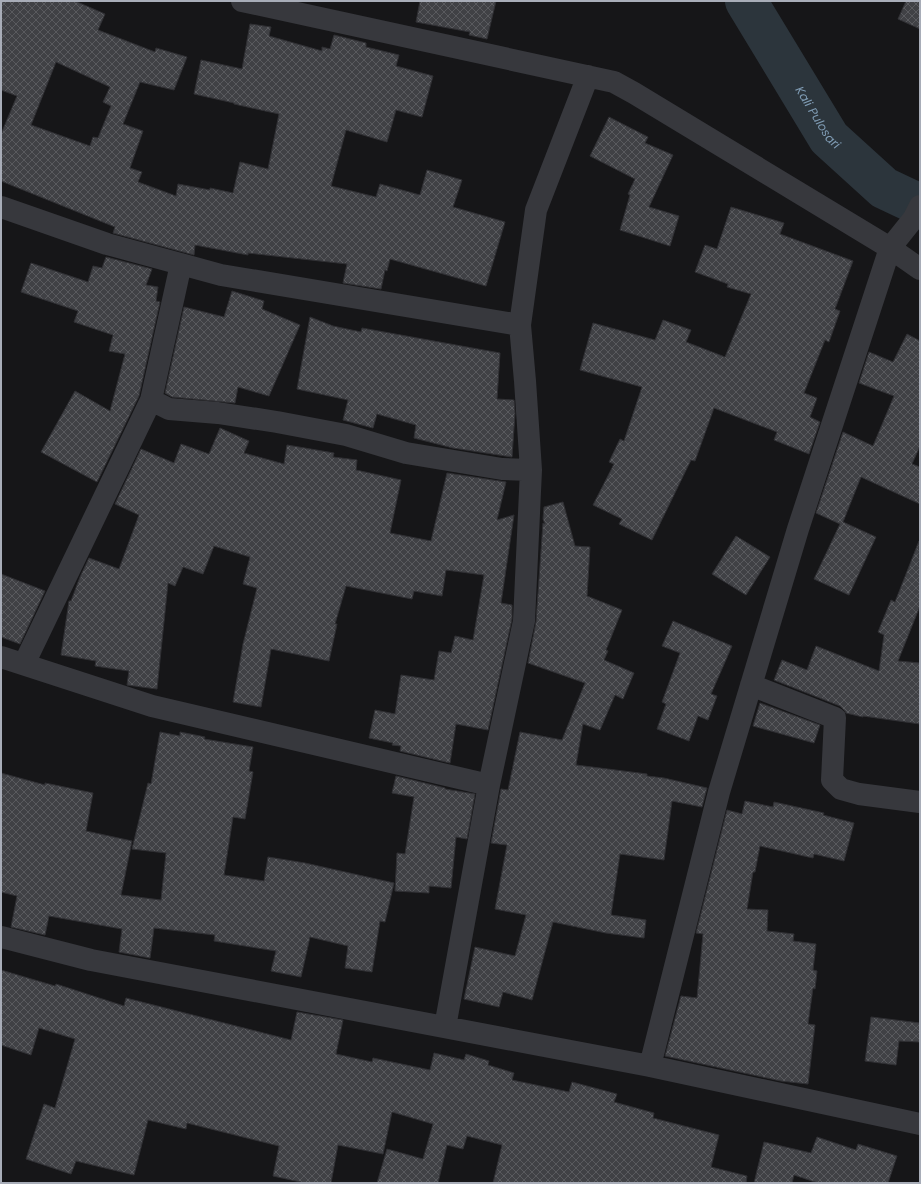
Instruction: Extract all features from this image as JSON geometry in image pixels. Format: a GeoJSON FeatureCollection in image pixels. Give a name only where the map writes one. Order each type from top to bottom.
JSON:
{"type":"FeatureCollection","features":[{"type":"Feature","properties":{"kind":"street"},"geometry":{"type":"LineString","coordinates":[[242,1],[614,82],[890,248],[920,268]]}},
{"type":"Feature","properties":{"kind":"street"},"geometry":{"type":"LineString","coordinates":[[445,1027],[489,785],[524,621],[531,470],[520,325],[536,210],[588,76]]}},
{"type":"Feature","properties":{"kind":"street"},"geometry":{"type":"LineString","coordinates":[[1,207],[107,244],[221,275],[520,325]]}},
{"type":"Feature","properties":{"kind":"street"},"geometry":{"type":"LineString","coordinates":[[650,1066],[719,792],[798,529],[890,248],[917,212]]}},
{"type":"Feature","properties":{"kind":"street"},"geometry":{"type":"LineString","coordinates":[[24,664],[151,400],[181,264]]}},
{"type":"Feature","properties":{"kind":"street"},"geometry":{"type":"LineString","coordinates":[[151,400],[169,409],[218,413],[346,435],[406,453],[502,469],[531,470]]}},
{"type":"Feature","properties":{"kind":"street"},"geometry":{"type":"LineString","coordinates":[[1,657],[152,706],[489,785]]}},
{"type":"Feature","properties":{"kind":"street"},"geometry":{"type":"LineString","coordinates":[[751,685],[835,718],[832,780],[841,789],[859,794],[920,802]]}},
{"type":"Feature","properties":{"kind":"street"},"geometry":{"type":"LineString","coordinates":[[1,937],[91,960],[650,1066],[920,1124]]}},
{"type":"Feature","properties":{"kind":"building"},"geometry":{"type":"Polygon","coordinates":[[[1,1],[75,1],[105,14],[98,30],[155,52],[156,48],[187,57],[174,90],[140,82],[123,124],[143,131],[130,168],[142,172],[138,182],[176,196],[178,184],[210,190],[210,188],[233,193],[240,162],[268,169],[279,114],[194,94],[201,60],[242,69],[250,24],[271,27],[269,36],[322,51],[322,47],[330,49],[334,35],[366,43],[366,47],[399,55],[396,66],[433,76],[422,117],[396,110],[387,142],[346,130],[331,186],[376,197],[380,184],[420,195],[427,170],[462,180],[453,207],[505,222],[486,286],[390,259],[387,271],[385,270],[381,289],[343,283],[347,264],[248,253],[248,255],[195,245],[194,255],[113,233],[115,227],[1,181],[1,134],[17,96],[1,90],[1,1]],[[56,62],[31,125],[90,146],[93,137],[98,138],[111,106],[103,102],[110,87],[56,62]]]}},
{"type":"Feature","properties":{"kind":"building"},"geometry":{"type":"Polygon","coordinates":[[[420,1],[496,1],[487,39],[469,35],[470,32],[416,22],[420,1]]]}},
{"type":"Feature","properties":{"kind":"building"},"geometry":{"type":"Polygon","coordinates":[[[906,1],[920,1],[920,29],[898,19],[906,1]]]}},
{"type":"Feature","properties":{"kind":"building"},"geometry":{"type":"Polygon","coordinates":[[[609,117],[648,137],[645,143],[673,155],[649,207],[679,216],[670,246],[620,230],[630,195],[628,194],[635,179],[590,156],[609,117]]]}},
{"type":"Feature","properties":{"kind":"building"},"geometry":{"type":"Polygon","coordinates":[[[731,207],[784,223],[780,234],[853,261],[835,309],[840,311],[829,342],[825,340],[804,393],[817,398],[810,417],[820,422],[809,454],[774,440],[777,432],[714,408],[695,461],[691,460],[652,540],[619,524],[622,519],[593,505],[614,464],[609,462],[620,439],[624,441],[642,387],[580,370],[593,323],[655,340],[663,320],[691,330],[686,342],[725,357],[751,294],[727,287],[728,284],[695,272],[705,245],[717,249],[731,207]]]}},
{"type":"Feature","properties":{"kind":"building"},"geometry":{"type":"Polygon","coordinates":[[[106,257],[152,269],[146,285],[158,287],[156,301],[160,302],[139,396],[97,482],[41,452],[75,391],[110,411],[125,354],[109,351],[113,335],[74,322],[78,311],[21,292],[31,263],[88,282],[93,266],[102,268],[106,257]]]}},
{"type":"Feature","properties":{"kind":"building"},"geometry":{"type":"Polygon","coordinates":[[[232,291],[264,301],[262,309],[300,325],[269,396],[238,387],[235,403],[172,397],[165,393],[184,307],[224,317],[232,291]]]}},
{"type":"Feature","properties":{"kind":"building"},"geometry":{"type":"Polygon","coordinates":[[[310,317],[333,326],[361,332],[362,328],[500,353],[497,399],[514,400],[515,413],[512,457],[453,448],[414,438],[416,425],[377,414],[373,428],[343,420],[348,400],[297,389],[310,317]]]}},
{"type":"Feature","properties":{"kind":"building"},"geometry":{"type":"Polygon","coordinates":[[[907,334],[920,341],[920,446],[912,464],[920,467],[920,504],[861,477],[843,522],[876,537],[849,595],[814,579],[840,524],[816,513],[843,432],[873,446],[894,396],[859,383],[869,352],[893,362],[907,334]]]}},
{"type":"Feature","properties":{"kind":"building"},"geometry":{"type":"Polygon","coordinates":[[[220,428],[249,441],[244,453],[284,464],[287,445],[334,453],[333,457],[357,460],[356,470],[401,480],[390,533],[431,541],[447,473],[506,482],[497,520],[514,515],[501,603],[512,605],[512,619],[488,730],[456,724],[450,763],[400,751],[401,746],[392,745],[393,743],[369,738],[375,710],[395,714],[401,675],[434,680],[439,651],[451,653],[455,636],[473,640],[484,575],[446,570],[442,596],[414,591],[412,599],[346,586],[335,624],[337,624],[329,661],[271,649],[261,707],[233,702],[243,644],[257,588],[243,584],[250,557],[214,546],[203,574],[183,567],[175,586],[168,583],[157,689],[127,685],[129,671],[95,666],[96,661],[61,655],[69,601],[71,601],[89,558],[119,569],[139,515],[115,504],[141,449],[174,463],[181,444],[209,454],[220,428]]]}},
{"type":"Feature","properties":{"kind":"building"},"geometry":{"type":"Polygon","coordinates":[[[563,502],[575,546],[590,547],[587,596],[622,610],[606,650],[608,651],[604,660],[634,673],[623,699],[615,695],[600,730],[583,724],[576,765],[647,774],[647,776],[664,778],[707,788],[702,807],[672,801],[664,860],[620,854],[611,915],[646,920],[644,938],[606,933],[553,922],[532,1000],[503,992],[499,1007],[464,999],[475,947],[515,956],[526,915],[495,909],[507,845],[491,843],[501,789],[508,790],[520,732],[562,740],[585,683],[528,663],[536,622],[543,523],[545,524],[543,519],[544,507],[563,502]]]}},
{"type":"Feature","properties":{"kind":"building"},"geometry":{"type":"Polygon","coordinates":[[[736,536],[770,557],[746,595],[712,574],[736,536]]]}},
{"type":"Feature","properties":{"kind":"building"},"geometry":{"type":"Polygon","coordinates":[[[919,541],[920,606],[898,661],[920,663],[920,724],[863,717],[846,713],[840,706],[774,680],[782,660],[807,670],[816,646],[879,671],[884,635],[878,632],[891,600],[895,602],[919,541]]]}},
{"type":"Feature","properties":{"kind":"building"},"geometry":{"type":"Polygon","coordinates":[[[1,574],[45,591],[20,644],[1,637],[1,574]]]}},
{"type":"Feature","properties":{"kind":"building"},"geometry":{"type":"Polygon","coordinates":[[[673,621],[732,646],[711,694],[717,696],[708,720],[698,716],[689,741],[657,729],[666,704],[662,702],[680,653],[662,646],[673,621]]]}},
{"type":"Feature","properties":{"kind":"building"},"geometry":{"type":"Polygon","coordinates":[[[760,703],[820,725],[814,743],[753,726],[760,703]]]}},
{"type":"Feature","properties":{"kind":"building"},"geometry":{"type":"Polygon","coordinates":[[[160,732],[180,736],[180,732],[205,737],[204,739],[253,747],[249,771],[253,772],[245,819],[233,817],[224,875],[264,881],[268,857],[305,863],[394,883],[385,922],[380,921],[372,972],[345,968],[348,946],[310,937],[301,977],[271,971],[276,951],[214,941],[215,935],[154,928],[150,958],[119,952],[122,929],[49,916],[45,935],[11,927],[17,896],[1,892],[1,773],[45,785],[45,783],[93,793],[86,831],[132,841],[121,895],[161,900],[166,853],[132,849],[148,783],[151,784],[160,732]]]}},
{"type":"Feature","properties":{"kind":"building"},"geometry":{"type":"Polygon","coordinates":[[[396,776],[445,789],[475,794],[467,839],[456,837],[451,888],[429,886],[429,893],[395,891],[397,853],[405,854],[414,797],[392,793],[396,776]]]}},
{"type":"Feature","properties":{"kind":"building"},"geometry":{"type":"Polygon","coordinates":[[[745,801],[773,807],[774,802],[824,813],[823,815],[854,823],[844,861],[814,854],[813,858],[760,846],[755,872],[753,872],[747,909],[768,910],[767,931],[794,934],[793,941],[816,944],[813,970],[817,971],[808,1024],[815,1025],[808,1084],[781,1081],[665,1056],[681,996],[697,998],[703,934],[696,933],[727,810],[742,814],[745,801]]]}},
{"type":"Feature","properties":{"kind":"building"},"geometry":{"type":"Polygon","coordinates":[[[1,970],[55,986],[56,984],[124,1006],[126,998],[291,1040],[297,1012],[343,1020],[336,1054],[372,1062],[373,1058],[430,1070],[434,1053],[464,1060],[466,1054],[489,1061],[488,1065],[514,1073],[512,1080],[569,1092],[572,1082],[617,1094],[614,1102],[654,1113],[653,1118],[719,1135],[711,1167],[747,1176],[746,1183],[493,1183],[502,1145],[467,1136],[463,1149],[447,1145],[438,1183],[377,1183],[387,1149],[423,1159],[433,1124],[392,1112],[383,1154],[338,1145],[331,1183],[305,1183],[273,1176],[279,1146],[187,1123],[186,1129],[148,1120],[134,1175],[76,1161],[71,1174],[26,1159],[44,1104],[55,1108],[75,1039],[39,1028],[31,1055],[1,1045],[1,970]]]}},
{"type":"Feature","properties":{"kind":"building"},"geometry":{"type":"Polygon","coordinates":[[[871,1017],[920,1023],[920,1042],[899,1041],[896,1065],[865,1061],[871,1017]]]}},
{"type":"Feature","properties":{"kind":"building"},"geometry":{"type":"Polygon","coordinates":[[[817,1137],[856,1150],[858,1144],[897,1156],[888,1183],[818,1183],[794,1175],[792,1183],[754,1183],[764,1142],[811,1153],[817,1137]]]}},
{"type":"Feature","properties":{"kind":"waterway","name":"Kali Pulosari"},"geometry":{"type":"LineString","coordinates":[[746,1],[829,138],[884,188],[920,205]]}}]}
